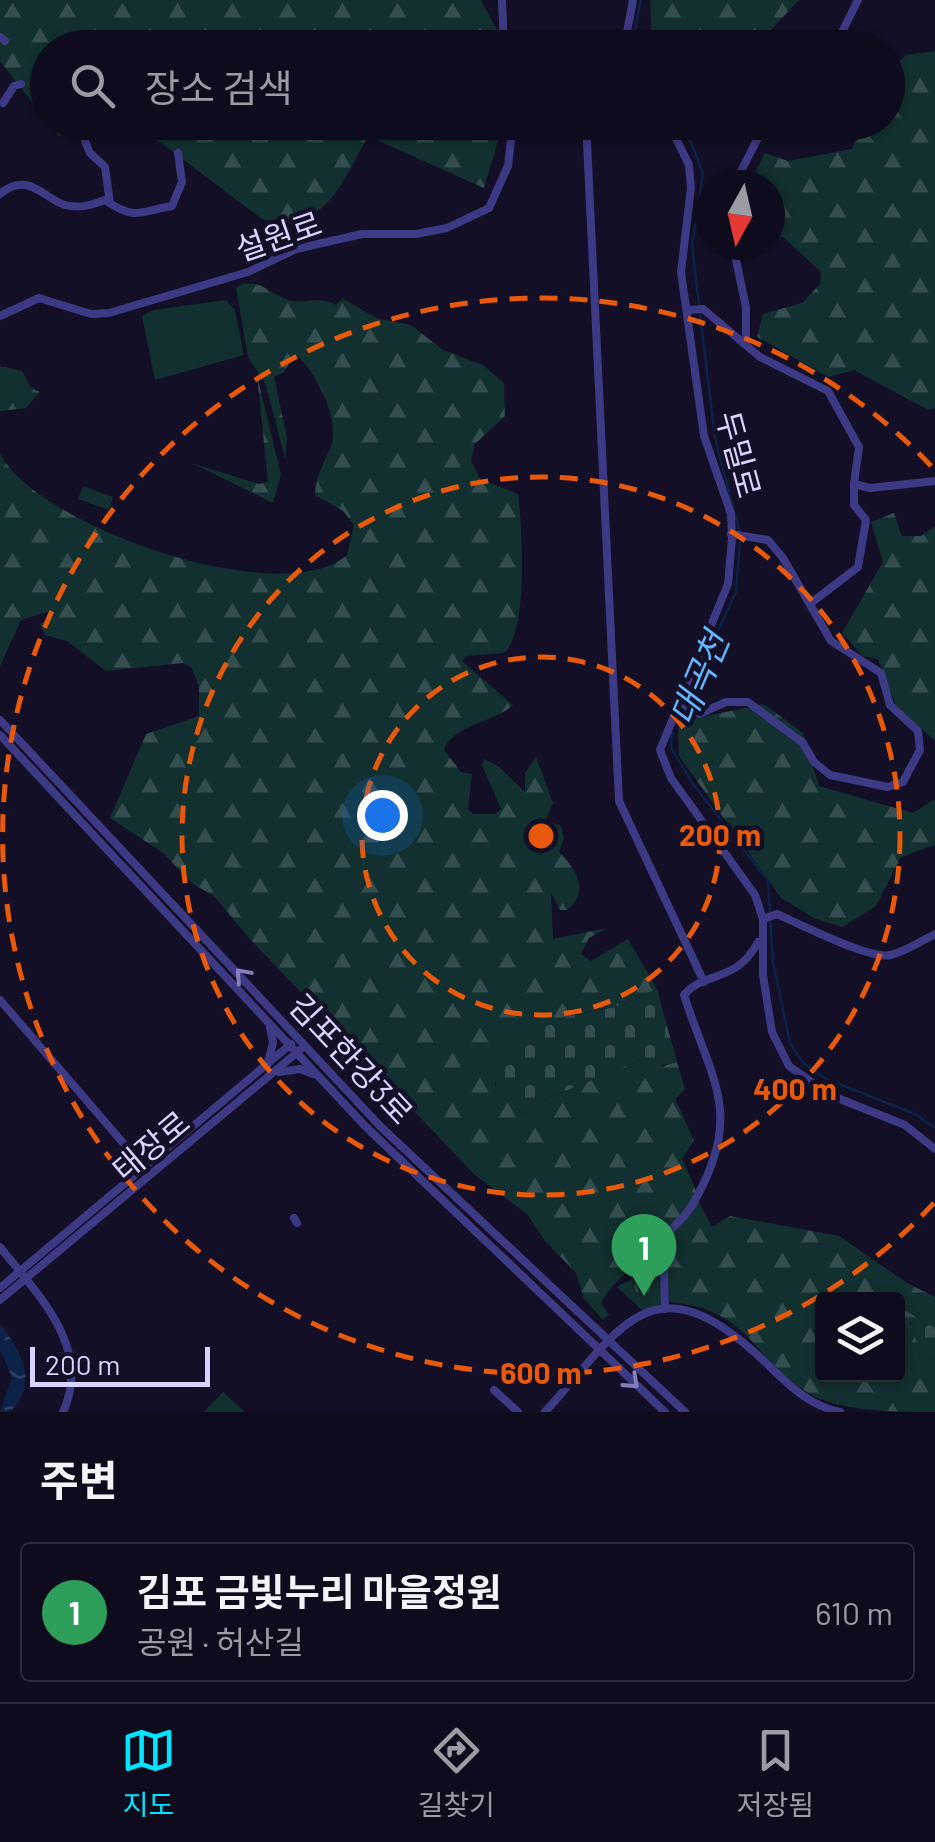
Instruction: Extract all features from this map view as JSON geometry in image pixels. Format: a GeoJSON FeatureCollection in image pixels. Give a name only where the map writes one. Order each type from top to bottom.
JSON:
{"type":"FeatureCollection","features":[{"type":"Feature","properties":{"kind":"street"},"geometry":{"type":"LineString","coordinates":[[502,0],[503,30]]}},
{"type":"Feature","properties":{"kind":"street"},"geometry":{"type":"LineString","coordinates":[[627,30],[633,0]]}},
{"type":"Feature","properties":{"kind":"street"},"geometry":{"type":"LineString","coordinates":[[843,30],[858,0]]}},
{"type":"Feature","properties":{"kind":"street"},"geometry":{"type":"LineString","coordinates":[[3,103],[14,86],[21,84]]}},
{"type":"Feature","properties":{"kind":"street","name":"설원로"},"geometry":{"type":"LineString","coordinates":[[0,316],[38,298],[100,314],[248,272],[296,249],[362,234],[416,234],[460,223],[489,208],[508,166],[511,140]]}},
{"type":"Feature","properties":{"kind":"street"},"geometry":{"type":"LineString","coordinates":[[587,140],[619,802],[704,982]]}},
{"type":"Feature","properties":{"kind":"street","name":"두밀로"},"geometry":{"type":"LineString","coordinates":[[677,140],[689,165],[691,188],[681,272],[695,309],[704,436],[737,535],[728,584],[660,750],[671,778],[768,917]]}},
{"type":"Feature","properties":{"kind":"street"},"geometry":{"type":"LineString","coordinates":[[742,170],[757,140]]}},
{"type":"Feature","properties":{"kind":"street"},"geometry":{"type":"LineString","coordinates":[[85,141],[90,153],[105,167],[110,203],[119,213],[132,216],[155,207],[171,208],[182,184],[178,152]]}},
{"type":"Feature","properties":{"kind":"street"},"geometry":{"type":"LineString","coordinates":[[0,194],[17,186],[47,191],[63,205],[110,203]]}},
{"type":"Feature","properties":{"kind":"street"},"geometry":{"type":"LineString","coordinates":[[735,260],[746,308],[746,342]]}},
{"type":"Feature","properties":{"kind":"street"},"geometry":{"type":"LineString","coordinates":[[695,309],[784,372],[828,391],[859,447],[854,506],[866,520],[858,566],[811,603]]}},
{"type":"Feature","properties":{"kind":"street"},"geometry":{"type":"LineString","coordinates":[[854,484],[870,488],[935,482]]}},
{"type":"Feature","properties":{"kind":"street"},"geometry":{"type":"LineString","coordinates":[[680,706],[699,714],[726,702],[748,702],[803,743],[814,762],[830,775],[888,787],[903,782],[920,750],[918,732],[890,705],[875,666],[831,641],[811,603],[768,540],[737,535]]}},
{"type":"Feature","properties":{"kind":"street","name":"김포한강3로"},"geometry":{"type":"LineString","coordinates":[[0,720],[428,1174],[684,1412]]}},
{"type":"Feature","properties":{"kind":"street","name":"김포한강3로"},"geometry":{"type":"LineString","coordinates":[[0,735],[414,1176],[665,1412]]}},
{"type":"Feature","properties":{"kind":"street"},"geometry":{"type":"LineString","coordinates":[[665,1309],[662,1246],[700,1189],[724,1124],[710,1058],[684,995],[692,986],[723,977],[749,960],[768,917],[845,941],[862,954],[888,956],[935,934]]}},
{"type":"Feature","properties":{"kind":"street"},"geometry":{"type":"LineString","coordinates":[[760,938],[772,1032],[790,1066],[830,1095],[904,1125],[935,1148]]}},
{"type":"Feature","properties":{"kind":"street"},"geometry":{"type":"LineString","coordinates":[[0,1000],[149,1172]]}},
{"type":"Feature","properties":{"kind":"street"},"geometry":{"type":"LineString","coordinates":[[268,1022],[273,1043],[270,1070]]}},
{"type":"Feature","properties":{"kind":"street"},"geometry":{"type":"LineString","coordinates":[[0,1300],[23,1276],[301,1042]]}},
{"type":"Feature","properties":{"kind":"street"},"geometry":{"type":"LineString","coordinates":[[270,1070],[300,1069],[318,1076]]}},
{"type":"Feature","properties":{"kind":"street"},"geometry":{"type":"LineString","coordinates":[[0,1246],[68,1342],[72,1372],[63,1412]]}},
{"type":"Feature","properties":{"kind":"street"},"geometry":{"type":"LineString","coordinates":[[0,1288],[23,1276]]}},
{"type":"Feature","properties":{"kind":"street"},"geometry":{"type":"LineString","coordinates":[[544,1412],[628,1320],[665,1309],[698,1312],[720,1322],[800,1395],[840,1412]]}},
{"type":"Feature","properties":{"kind":"street"},"geometry":{"type":"LineString","coordinates":[[494,1390],[518,1412]]}},
{"type":"Feature","properties":{"kind":"green space"},"geometry":{"type":"Polygon","coordinates":[[[0,0],[481,0],[497,30],[30,30],[30,99],[0,61],[0,0]]]}},
{"type":"Feature","properties":{"kind":"green space"},"geometry":{"type":"Polygon","coordinates":[[[650,0],[799,0],[771,30],[651,30],[650,0]]]}},
{"type":"Feature","properties":{"kind":"green space"},"geometry":{"type":"Polygon","coordinates":[[[935,51],[935,408],[928,410],[854,370],[828,377],[757,337],[763,314],[802,303],[820,284],[821,272],[785,239],[785,170],[756,170],[765,153],[788,161],[852,149],[855,140],[905,140],[905,56],[935,51]]]}},
{"type":"Feature","properties":{"kind":"green space"},"geometry":{"type":"Polygon","coordinates":[[[157,140],[366,140],[340,187],[316,213],[283,222],[262,219],[157,140]]]}},
{"type":"Feature","properties":{"kind":"green space"},"geometry":{"type":"Polygon","coordinates":[[[377,140],[498,140],[484,188],[377,140]]]}},
{"type":"Feature","properties":{"kind":"green space"},"geometry":{"type":"Polygon","coordinates":[[[243,284],[262,286],[295,301],[336,305],[342,298],[376,318],[411,325],[443,350],[483,365],[504,383],[505,416],[475,444],[471,461],[480,479],[518,494],[522,578],[517,624],[504,653],[466,656],[462,661],[513,705],[455,735],[444,750],[461,772],[472,774],[468,809],[473,814],[495,814],[501,809],[482,765],[484,759],[498,766],[525,792],[525,773],[536,757],[553,803],[546,820],[561,826],[564,838],[559,852],[576,873],[579,888],[567,910],[560,910],[551,893],[553,939],[607,928],[589,938],[581,954],[591,961],[628,939],[657,989],[619,1006],[555,1020],[520,1036],[506,1049],[498,1065],[495,1086],[522,1114],[553,1096],[638,1061],[648,1058],[663,1066],[677,1062],[685,1089],[675,1099],[694,1140],[682,1159],[696,1191],[688,1207],[666,1235],[604,1297],[601,1303],[609,1315],[603,1320],[584,1299],[576,1273],[545,1241],[527,1214],[474,1174],[249,938],[214,896],[193,884],[163,853],[110,818],[146,734],[199,716],[199,686],[191,667],[183,663],[106,671],[67,641],[45,635],[40,624],[50,619],[47,612],[21,620],[0,666],[0,454],[23,482],[62,509],[110,533],[164,553],[219,567],[271,574],[315,570],[347,555],[354,525],[343,511],[315,495],[333,438],[325,397],[295,354],[284,372],[274,377],[287,438],[285,459],[266,385],[248,357],[236,288],[243,284]]]}},
{"type":"Feature","properties":{"kind":"green space"},"geometry":{"type":"Polygon","coordinates":[[[226,300],[235,310],[244,355],[155,380],[142,316],[153,310],[226,300]]]}},
{"type":"Feature","properties":{"kind":"green space"},"geometry":{"type":"Polygon","coordinates":[[[0,366],[22,371],[31,388],[40,392],[26,408],[0,411],[0,366]]]}},
{"type":"Feature","properties":{"kind":"green space"},"geometry":{"type":"Polygon","coordinates":[[[257,375],[281,475],[273,503],[194,464],[259,484],[268,482],[257,375]]]}},
{"type":"Feature","properties":{"kind":"green space"},"geometry":{"type":"Polygon","coordinates":[[[83,486],[113,497],[109,510],[78,499],[83,486]]]}},
{"type":"Feature","properties":{"kind":"green space"},"geometry":{"type":"Polygon","coordinates":[[[894,513],[902,536],[921,536],[935,526],[935,741],[896,705],[878,659],[863,656],[842,633],[883,562],[871,522],[894,513]]]}},
{"type":"Feature","properties":{"kind":"green space"},"geometry":{"type":"Polygon","coordinates":[[[764,704],[803,733],[819,786],[913,813],[935,799],[935,845],[901,857],[876,906],[842,927],[816,919],[781,898],[679,756],[678,722],[764,704]]]}},
{"type":"Feature","properties":{"kind":"green space"},"geometry":{"type":"Polygon","coordinates":[[[657,989],[677,1062],[658,1066],[647,1058],[638,1061],[553,1096],[522,1114],[497,1092],[496,1069],[502,1051],[515,1038],[553,1020],[620,1006],[657,989]]]}},
{"type":"Feature","properties":{"kind":"green space"},"geometry":{"type":"Polygon","coordinates":[[[698,1200],[712,1227],[730,1216],[839,1236],[907,1283],[935,1297],[935,1328],[905,1310],[905,1292],[815,1292],[815,1382],[905,1382],[907,1320],[916,1329],[920,1354],[935,1360],[935,1412],[857,1408],[813,1396],[777,1368],[735,1326],[697,1307],[669,1302],[666,1242],[698,1200]]]}},
{"type":"Feature","properties":{"kind":"green space"},"geometry":{"type":"Polygon","coordinates":[[[658,1265],[662,1304],[642,1310],[617,1287],[658,1265]]]}},
{"type":"Feature","properties":{"kind":"green space"},"geometry":{"type":"Polygon","coordinates":[[[905,1310],[935,1328],[935,1360],[920,1354],[911,1322],[905,1324],[905,1310]]]}},
{"type":"Feature","properties":{"kind":"green space"},"geometry":{"type":"Polygon","coordinates":[[[223,1392],[245,1412],[204,1412],[223,1392]]]}},
{"type":"Feature","properties":{"kind":"water"},"geometry":{"type":"Polygon","coordinates":[[[0,1324],[15,1345],[26,1378],[19,1401],[10,1412],[0,1412],[12,1377],[0,1350],[0,1324]]]}},
{"type":"Feature","properties":{"kind":"waterway","name":"대곡천"},"geometry":{"type":"LineString","coordinates":[[635,30],[641,0]]}},
{"type":"Feature","properties":{"kind":"waterway","name":"대곡천"},"geometry":{"type":"LineString","coordinates":[[690,140],[703,173],[692,246],[715,438],[740,533]]}},
{"type":"Feature","properties":{"kind":"waterway","name":"대곡천"},"geometry":{"type":"LineString","coordinates":[[679,714],[736,592],[740,541]]}},
{"type":"Feature","properties":{"kind":"waterway","name":"대곡천"},"geometry":{"type":"LineString","coordinates":[[672,730],[671,748],[693,784],[768,881],[773,962],[790,1043],[803,1063],[826,1079],[915,1114],[935,1128]]}},
{"type":"Feature","properties":{"kind":"place","name":"김포 금빛누리 마을정원"},"geometry":{"type":"Point","coordinates":[644,1296]}}]}
